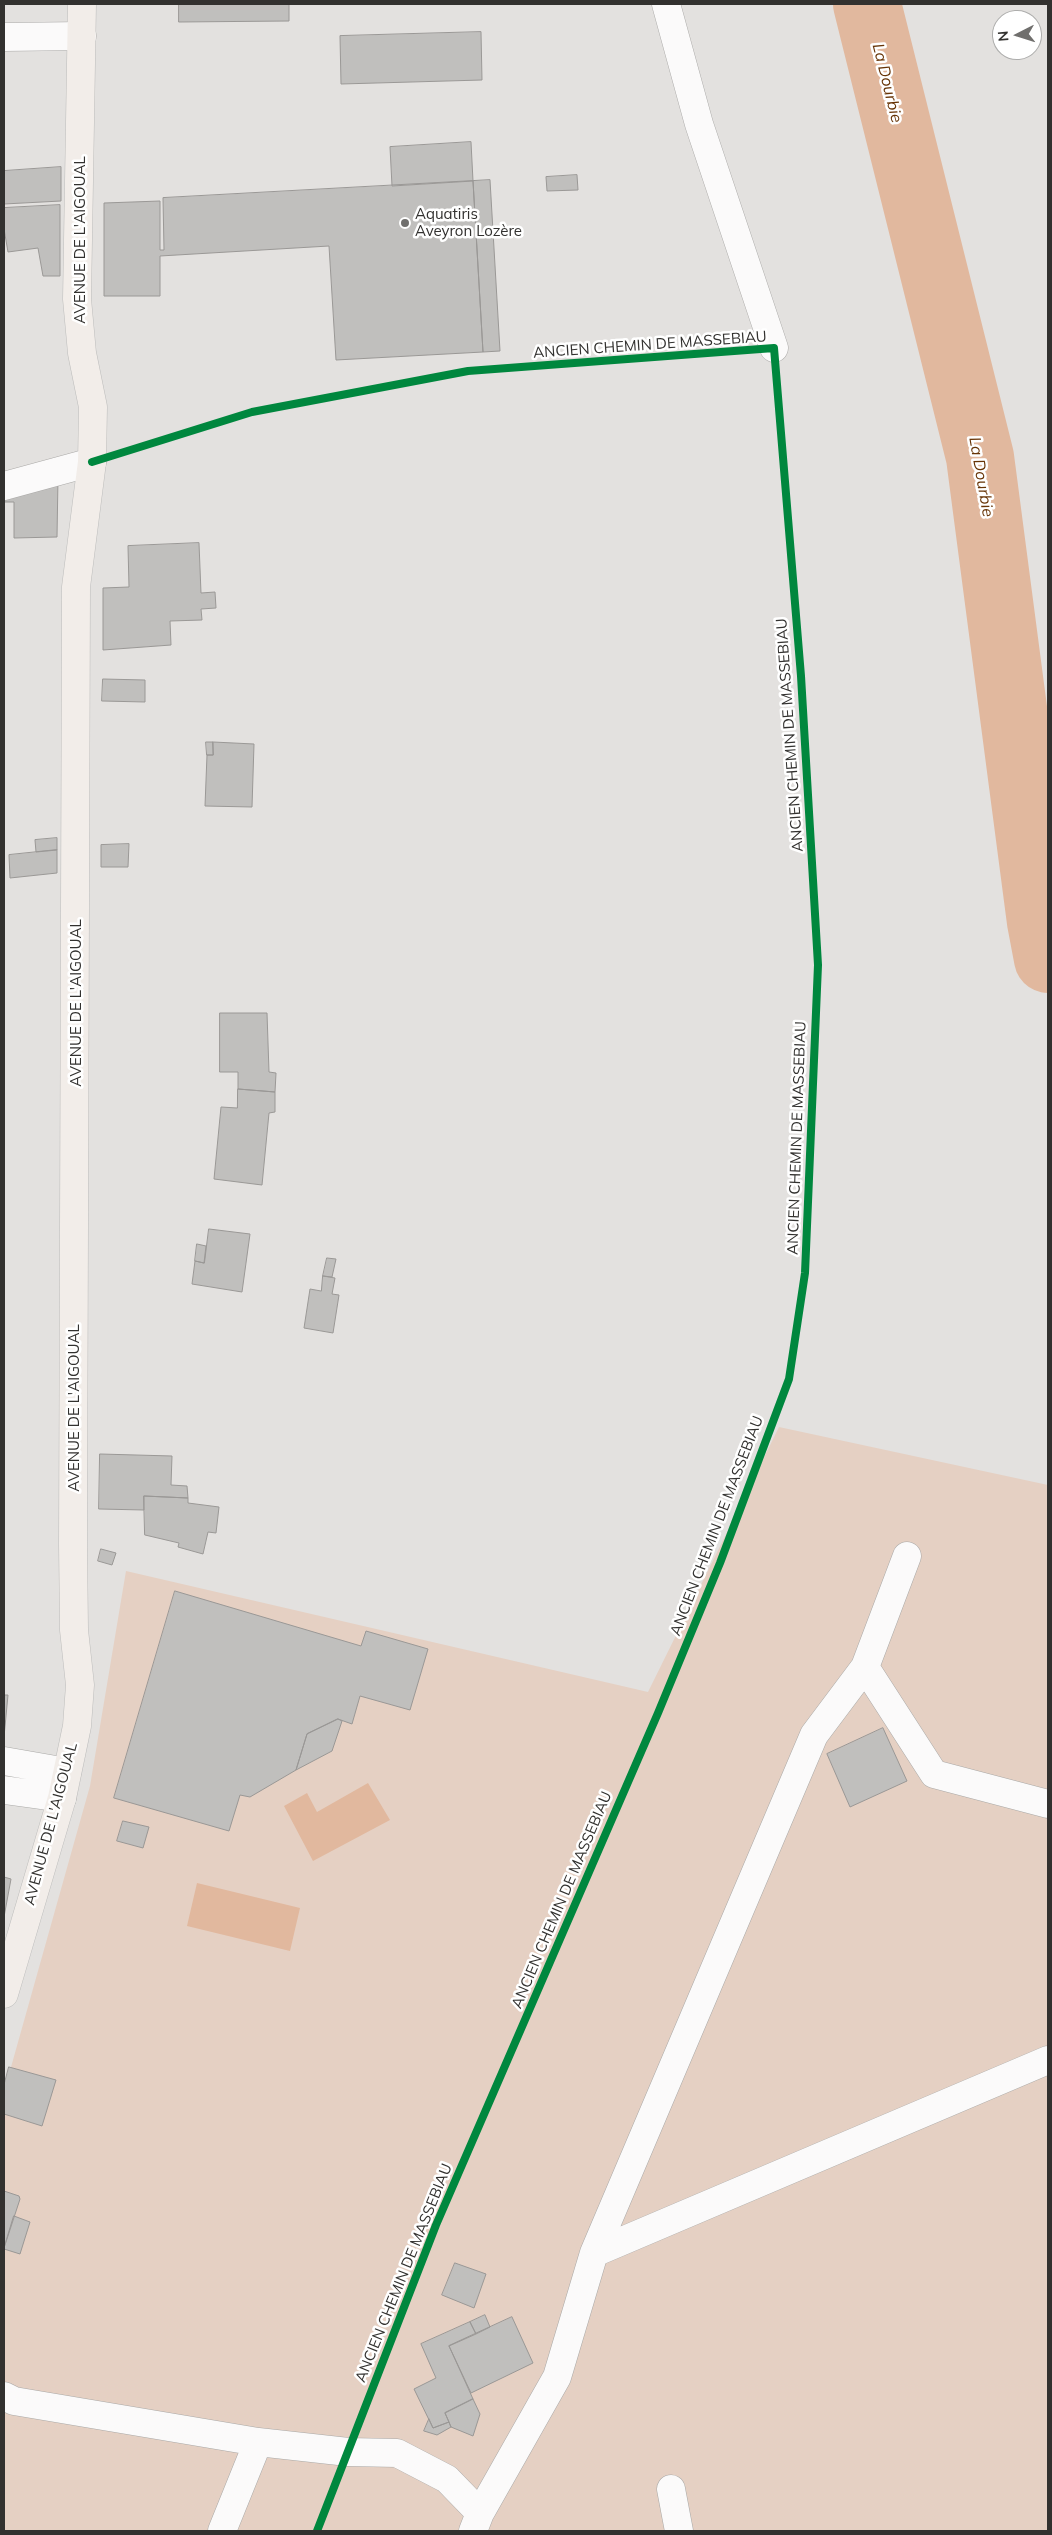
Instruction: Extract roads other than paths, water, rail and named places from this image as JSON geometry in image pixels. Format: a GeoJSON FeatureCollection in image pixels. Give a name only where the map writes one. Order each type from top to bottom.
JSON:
{"type":"FeatureCollection","features":[{"type":"Feature","properties":{"kind":"main road","name":"AVENUE DE L'AIGOUAL"},"geometry":{"type":"LineString","coordinates":[[4,1994],[64,1785],[77,1726],[80,1685],[74,1630],[73,1544],[76,587],[92,462],[93,407],[82,352],[77,299],[82,4]]}},
{"type":"Feature","properties":{"kind":"street"},"geometry":{"type":"LineString","coordinates":[[666,4],[699,124],[774,348]]}},
{"type":"Feature","properties":{"kind":"street"},"geometry":{"type":"LineString","coordinates":[[4,37],[82,36]]}},
{"type":"Feature","properties":{"kind":"street"},"geometry":{"type":"LineString","coordinates":[[4,486],[92,462]]}},
{"type":"Feature","properties":{"kind":"street"},"geometry":{"type":"LineString","coordinates":[[7,2400],[258,2442],[348,2452],[398,2453],[447,2479],[476,2522],[557,2376],[594,2253],[814,1734],[865,1667],[907,1556]]}},
{"type":"Feature","properties":{"kind":"street"},"geometry":{"type":"LineString","coordinates":[[865,1667],[934,1774],[1048,1804]]}},
{"type":"Feature","properties":{"kind":"street"},"geometry":{"type":"LineString","coordinates":[[4,1760],[64,1785]]}},
{"type":"Feature","properties":{"kind":"street"},"geometry":{"type":"LineString","coordinates":[[4,1790],[64,1785]]}},
{"type":"Feature","properties":{"kind":"street"},"geometry":{"type":"LineString","coordinates":[[594,2253],[1048,2060]]}},
{"type":"Feature","properties":{"kind":"street"},"geometry":{"type":"LineString","coordinates":[[222,2531],[258,2442]]}},
{"type":"Feature","properties":{"kind":"street"},"geometry":{"type":"LineString","coordinates":[[671,2489],[679,2531]]}},
{"type":"Feature","properties":{"kind":"waterway","name":"La Dourbie"},"geometry":{"type":"LineString","coordinates":[[867,4],[980,457],[1041,922],[1048,959]]}},
{"type":"Feature","properties":{"kind":"place","name":"Aquatiris Aveyron Lozère"},"geometry":{"type":"Point","coordinates":[405,223]}}]}
